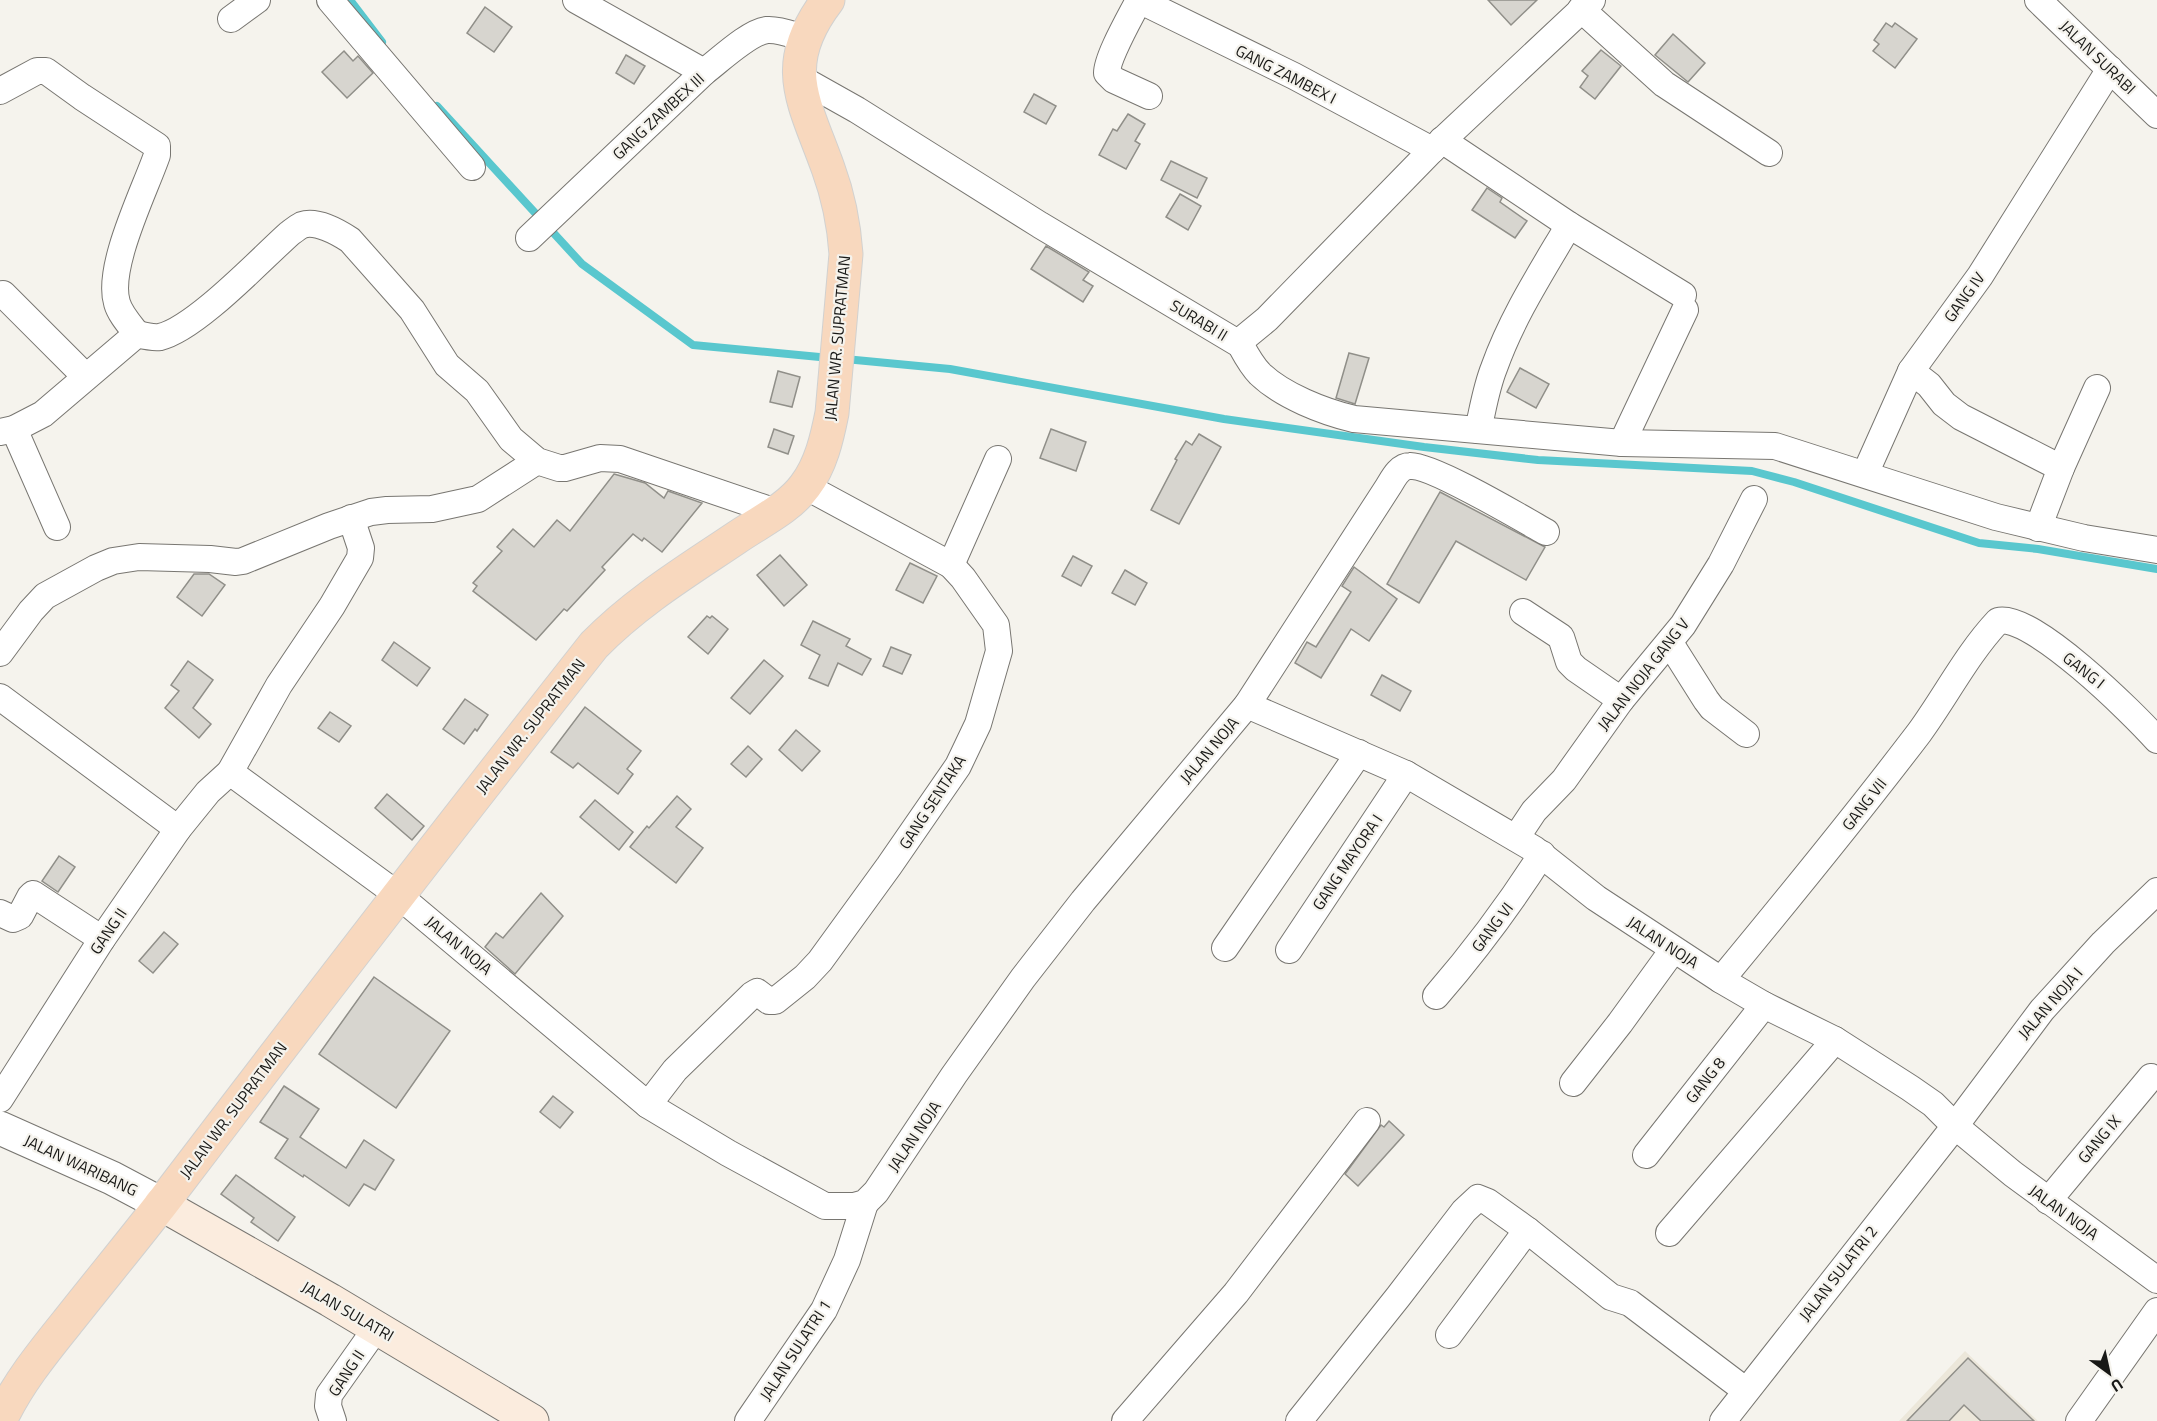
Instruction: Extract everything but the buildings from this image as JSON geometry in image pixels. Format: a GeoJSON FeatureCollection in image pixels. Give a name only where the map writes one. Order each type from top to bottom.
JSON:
{"type":"FeatureCollection","features":[{"type":"Feature","properties":{"kind":"main road","name":"JALAN WR. SUPRATMAN"},"geometry":{"type":"LineString","coordinates":[[0,1421],[27,1375],[594,645],[624,616],[776,512],[805,486],[817,466],[829,432],[836,380],[844,291],[845,238],[829,170],[810,123],[800,78],[800,63],[804,38],[817,14],[828,0]]}},
{"type":"Feature","properties":{"kind":"main road","name":"JALAN SULATRI"},"geometry":{"type":"LineString","coordinates":[[161,1204],[377,1327],[532,1421]]}},
{"type":"Feature","properties":{"kind":"street"},"geometry":{"type":"LineString","coordinates":[[231,19],[257,0]]}},
{"type":"Feature","properties":{"kind":"street"},"geometry":{"type":"LineString","coordinates":[[576,0],[704,72]]}},
{"type":"Feature","properties":{"kind":"street"},"geometry":{"type":"LineString","coordinates":[[1139,0],[1113,53],[1107,73],[1114,80],[1149,96]]}},
{"type":"Feature","properties":{"kind":"street","name":"GANG ZAMBEX I"},"geometry":{"type":"LineString","coordinates":[[1139,0],[1437,145],[1569,225],[1684,303],[1622,443]]}},
{"type":"Feature","properties":{"kind":"street","name":"JALAN SURABI"},"geometry":{"type":"LineString","coordinates":[[2038,0],[2157,115]]}},
{"type":"Feature","properties":{"kind":"street"},"geometry":{"type":"LineString","coordinates":[[335,2],[472,167]]}},
{"type":"Feature","properties":{"kind":"street"},"geometry":{"type":"LineString","coordinates":[[1586,5],[1664,84],[1769,153]]}},
{"type":"Feature","properties":{"kind":"street","name":"SURABI II"},"geometry":{"type":"LineString","coordinates":[[800,78],[857,110],[1040,225],[1239,342],[1267,319],[1437,145],[1586,5]]}},
{"type":"Feature","properties":{"kind":"street","name":"GANG ZAMBEX III"},"geometry":{"type":"LineString","coordinates":[[538,231],[704,72],[755,34],[766,30],[779,31],[804,38]]}},
{"type":"Feature","properties":{"kind":"street","name":"GANG IV"},"geometry":{"type":"LineString","coordinates":[[1865,474],[1911,371],[1980,276],[2110,69]]}},
{"type":"Feature","properties":{"kind":"street"},"geometry":{"type":"LineString","coordinates":[[0,91],[37,71],[46,71],[158,146],[157,155],[123,248],[115,291],[118,307],[137,334],[153,338],[161,337],[190,321],[215,302],[289,234],[302,225],[312,225],[337,232],[350,240],[412,310],[447,365],[477,391],[511,439],[537,461],[565,468],[600,458],[620,459],[776,512]]}},
{"type":"Feature","properties":{"kind":"street"},"geometry":{"type":"LineString","coordinates":[[1478,430],[1493,370],[1502,348],[1528,296],[1569,225]]}},
{"type":"Feature","properties":{"kind":"street"},"geometry":{"type":"LineString","coordinates":[[3,294],[86,376]]}},
{"type":"Feature","properties":{"kind":"street"},"geometry":{"type":"LineString","coordinates":[[57,527],[7,430],[43,414],[137,334]]}},
{"type":"Feature","properties":{"kind":"street"},"geometry":{"type":"LineString","coordinates":[[1239,342],[1254,367],[1271,383],[1332,414],[1354,419],[1622,443],[1765,445],[1786,449],[1985,514],[2038,528],[2157,550]]}},
{"type":"Feature","properties":{"kind":"street"},"geometry":{"type":"LineString","coordinates":[[1911,371],[1929,385],[1944,404],[1961,417],[2061,468]]}},
{"type":"Feature","properties":{"kind":"street"},"geometry":{"type":"LineString","coordinates":[[2038,528],[2061,468],[2097,387]]}},
{"type":"Feature","properties":{"kind":"street"},"geometry":{"type":"LineString","coordinates":[[951,565],[998,459]]}},
{"type":"Feature","properties":{"kind":"street"},"geometry":{"type":"LineString","coordinates":[[0,653],[45,596],[105,564],[125,558],[139,557],[243,561],[351,518],[387,510],[432,509],[478,499],[537,461]]}},
{"type":"Feature","properties":{"kind":"street"},"geometry":{"type":"LineString","coordinates":[[1247,705],[1403,467],[1412,465],[1435,473],[1546,532]]}},
{"type":"Feature","properties":{"kind":"street","name":"GANG SENTAKA"},"geometry":{"type":"LineString","coordinates":[[648,1105],[675,1070],[752,995],[757,992],[772,1002],[775,1001],[806,977],[820,961],[958,766],[978,724],[999,651],[996,625],[963,578],[951,565],[805,486]]}},
{"type":"Feature","properties":{"kind":"street","name":"JALAN NOJA GANG V"},"geometry":{"type":"LineString","coordinates":[[1516,838],[1534,810],[1564,780],[1622,700],[1670,643],[1704,593],[1754,499]]}},
{"type":"Feature","properties":{"kind":"street","name":"GANG II"},"geometry":{"type":"LineString","coordinates":[[0,1099],[102,939],[178,829],[208,792],[230,772],[279,685],[332,606],[360,558],[361,548],[351,518]]}},
{"type":"Feature","properties":{"kind":"street"},"geometry":{"type":"LineString","coordinates":[[1522,612],[1562,637],[1569,662],[1622,700]]}},
{"type":"Feature","properties":{"kind":"street","name":"GANG I"},"geometry":{"type":"LineString","coordinates":[[1998,621],[2010,620],[2022,626],[2062,653],[2101,683],[2157,740]]}},
{"type":"Feature","properties":{"kind":"street","name":"GANG VII"},"geometry":{"type":"LineString","coordinates":[[1720,980],[1863,806],[1922,729],[1998,621]]}},
{"type":"Feature","properties":{"kind":"street"},"geometry":{"type":"LineString","coordinates":[[1670,643],[1712,708],[1746,734]]}},
{"type":"Feature","properties":{"kind":"street"},"geometry":{"type":"LineString","coordinates":[[0,697],[178,829]]}},
{"type":"Feature","properties":{"kind":"street","name":"JALAN NOJA"},"geometry":{"type":"LineString","coordinates":[[230,772],[398,895],[648,1105],[728,1153],[825,1206],[842,1208],[866,1203],[876,1192],[954,1075],[1023,978],[1083,901],[1247,705],[1406,774],[1542,854],[1596,898],[1720,980],[1764,1005],[1835,1040],[1933,1104],[1955,1126],[2013,1174],[2157,1280]]}},
{"type":"Feature","properties":{"kind":"street"},"geometry":{"type":"LineString","coordinates":[[1225,948],[1359,753]]}},
{"type":"Feature","properties":{"kind":"street","name":"GANG MAYORA I"},"geometry":{"type":"LineString","coordinates":[[1289,950],[1406,774]]}},
{"type":"Feature","properties":{"kind":"street","name":"GANG VI"},"geometry":{"type":"LineString","coordinates":[[1436,996],[1512,900],[1542,854]]}},
{"type":"Feature","properties":{"kind":"street","name":"JALAN NOJA I"},"geometry":{"type":"LineString","coordinates":[[1955,1126],[2042,1010],[2103,943],[2157,891]]}},
{"type":"Feature","properties":{"kind":"street"},"geometry":{"type":"LineString","coordinates":[[0,913],[13,919],[20,916],[33,894],[102,939]]}},
{"type":"Feature","properties":{"kind":"street"},"geometry":{"type":"LineString","coordinates":[[1573,1083],[1674,950]]}},
{"type":"Feature","properties":{"kind":"street","name":"GANG 8"},"geometry":{"type":"LineString","coordinates":[[1646,1155],[1764,1005]]}},
{"type":"Feature","properties":{"kind":"street"},"geometry":{"type":"LineString","coordinates":[[1669,1233],[1835,1040]]}},
{"type":"Feature","properties":{"kind":"street","name":"GANG IX"},"geometry":{"type":"LineString","coordinates":[[2048,1201],[2151,1077]]}},
{"type":"Feature","properties":{"kind":"street"},"geometry":{"type":"LineString","coordinates":[[1125,1421],[1236,1293],[1367,1121]]}},
{"type":"Feature","properties":{"kind":"street","name":"JALAN SULATRI 2"},"geometry":{"type":"LineString","coordinates":[[1723,1421],[1955,1126]]}},
{"type":"Feature","properties":{"kind":"street","name":"JALAN WARIBANG"},"geometry":{"type":"LineString","coordinates":[[0,1128],[112,1178],[161,1204]]}},
{"type":"Feature","properties":{"kind":"street"},"geometry":{"type":"LineString","coordinates":[[1299,1421],[1473,1201],[1478,1198],[1488,1202],[1527,1230],[1611,1297],[1630,1303],[1746,1390]]}},
{"type":"Feature","properties":{"kind":"street","name":"JALAN SULATRI 1"},"geometry":{"type":"LineString","coordinates":[[748,1421],[824,1310],[847,1260],[866,1203]]}},
{"type":"Feature","properties":{"kind":"street"},"geometry":{"type":"LineString","coordinates":[[825,1206],[851,1244]]}},
{"type":"Feature","properties":{"kind":"street"},"geometry":{"type":"LineString","coordinates":[[1449,1335],[1527,1230]]}},
{"type":"Feature","properties":{"kind":"street"},"geometry":{"type":"LineString","coordinates":[[2079,1421],[2157,1311]]}},
{"type":"Feature","properties":{"kind":"street","name":"GANG II"},"geometry":{"type":"LineString","coordinates":[[333,1421],[328,1406],[329,1395],[377,1327]]}},
{"type":"Feature","properties":{"kind":"shaded area"},"geometry":{"type":"Polygon","coordinates":[[[1965,1351],[2038,1421],[1899,1421],[1965,1351]]]}},
{"type":"Feature","properties":{"kind":"waterway"},"geometry":{"type":"LineString","coordinates":[[350,0],[382,42]]}},
{"type":"Feature","properties":{"kind":"waterway"},"geometry":{"type":"LineString","coordinates":[[437,106],[582,264],[693,345],[830,358]]}},
{"type":"Feature","properties":{"kind":"waterway"},"geometry":{"type":"LineString","coordinates":[[845,359],[950,369],[1224,419],[1424,447],[1538,460],[1752,471],[1794,482],[1979,543],[2038,549],[2157,569]]}}]}
